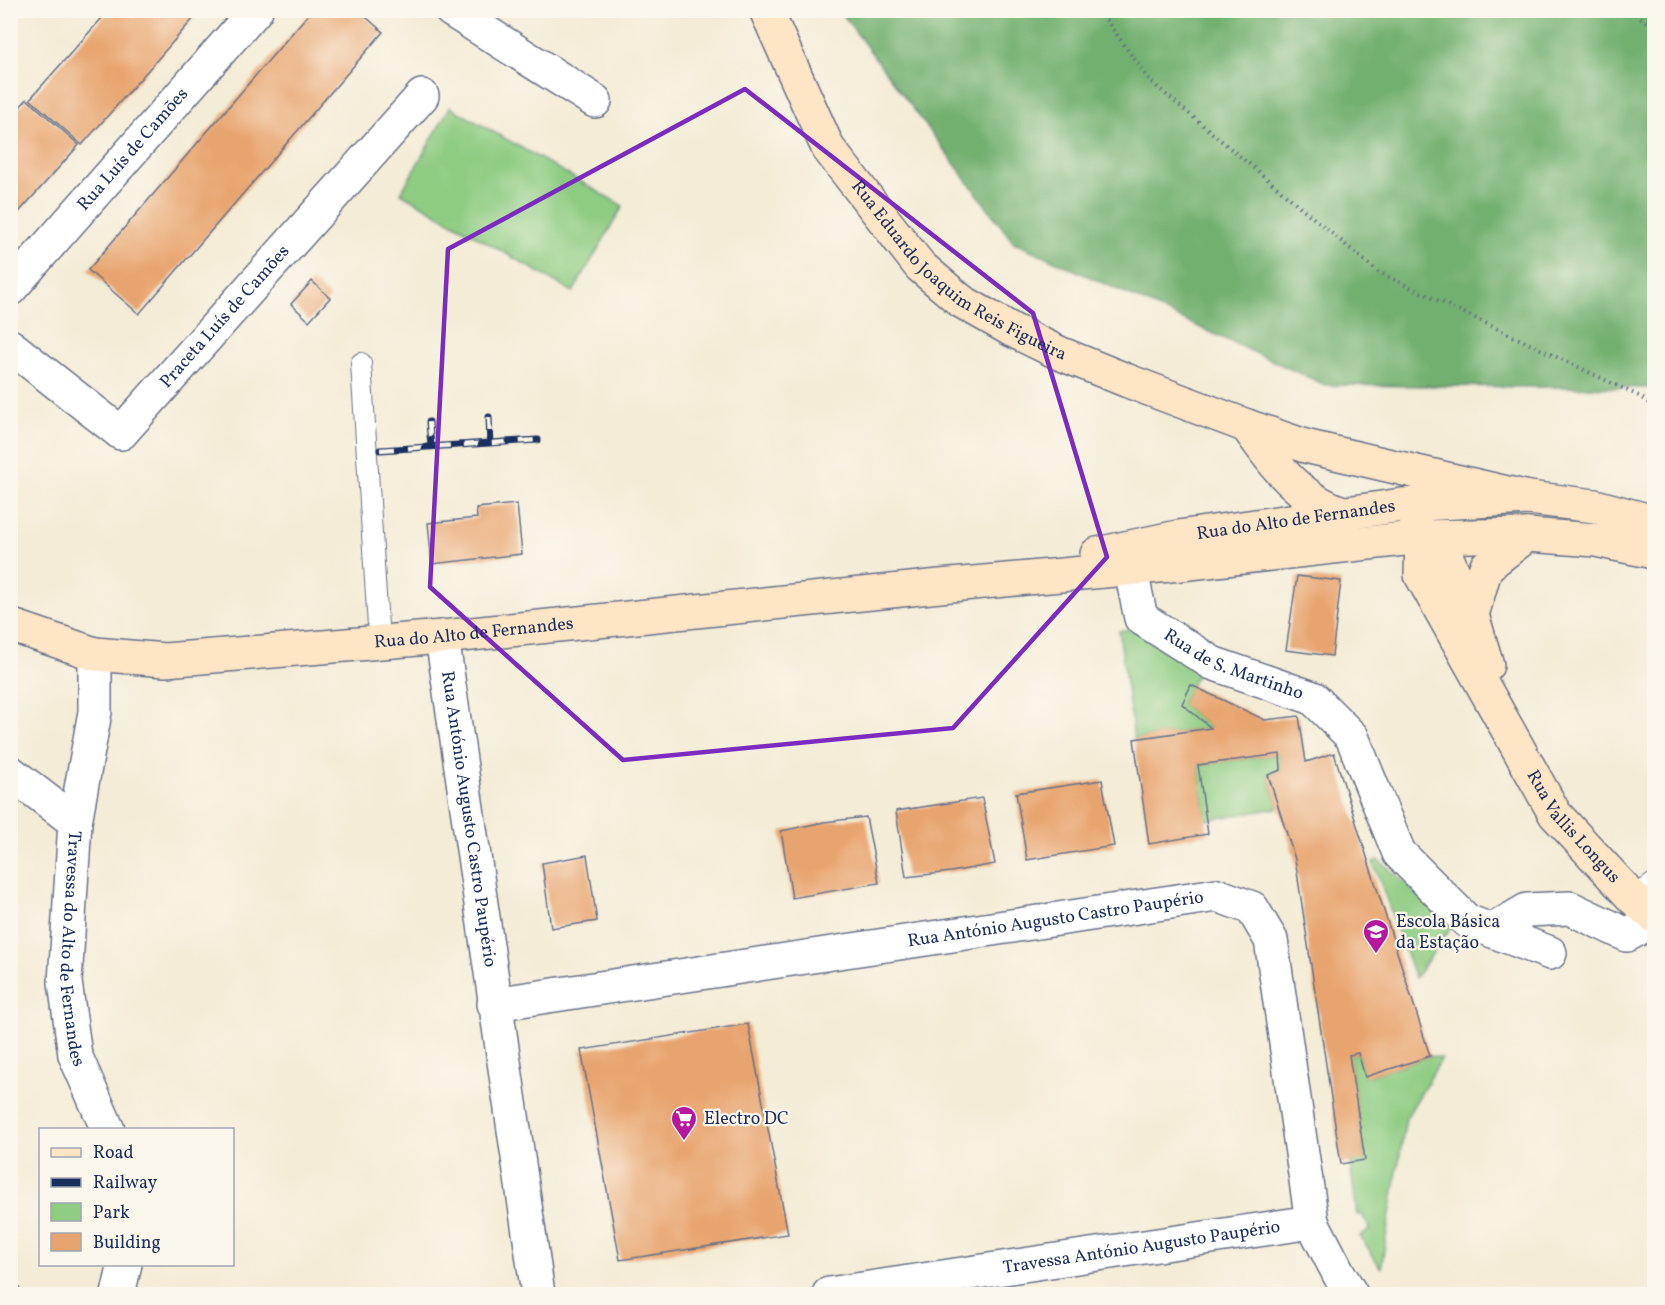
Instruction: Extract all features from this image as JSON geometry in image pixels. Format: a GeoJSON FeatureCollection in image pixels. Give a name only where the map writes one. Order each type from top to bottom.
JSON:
{"type":"FeatureCollection","features":[{"type":"Feature","properties":{"kind":"main road","name":"Rua Eduardo Joaquim Reis Figueira"},"geometry":{"type":"LineString","coordinates":[[766,10],[828,148],[920,266],[961,301],[1012,330],[1128,381],[1305,446]]}},
{"type":"Feature","properties":{"kind":"main road"},"geometry":{"type":"LineString","coordinates":[[1247,426],[1275,466],[1307,496],[1342,513],[1422,537]]}},
{"type":"Feature","properties":{"kind":"main road"},"geometry":{"type":"LineString","coordinates":[[1305,446],[1529,498]]}},
{"type":"Feature","properties":{"kind":"main road"},"geometry":{"type":"LineString","coordinates":[[1305,446],[1363,477],[1402,505],[1422,537],[1447,558],[1472,615],[1506,727]]}},
{"type":"Feature","properties":{"kind":"main road"},"geometry":{"type":"LineString","coordinates":[[1240,528],[1268,502],[1275,466]]}},
{"type":"Feature","properties":{"kind":"main road","name":"Rua do Alto de Fernandes"},"geometry":{"type":"LineString","coordinates":[[1128,558],[1178,537],[1402,505],[1529,498],[1595,506],[1654,522]]}},
{"type":"Feature","properties":{"kind":"main road"},"geometry":{"type":"LineString","coordinates":[[1472,615],[1486,567],[1527,535]]}},
{"type":"Feature","properties":{"kind":"main road","name":"Rua do Alto de Fernandes"},"geometry":{"type":"LineString","coordinates":[[10,625],[95,654],[165,660],[442,637],[940,586],[1128,558],[1422,537],[1527,535],[1596,540],[1654,552]]}},
{"type":"Feature","properties":{"kind":"main road"},"geometry":{"type":"LineString","coordinates":[[1422,537],[1421,575],[1506,727]]}},
{"type":"Feature","properties":{"kind":"main road","name":"Rua Vallis Longus"},"geometry":{"type":"LineString","coordinates":[[1506,727],[1555,814],[1649,904]]}},
{"type":"Feature","properties":{"kind":"street","name":"Rua Luís de Camões"},"geometry":{"type":"LineString","coordinates":[[10,289],[256,10]]}},
{"type":"Feature","properties":{"kind":"street"},"geometry":{"type":"LineString","coordinates":[[451,10],[595,101]]}},
{"type":"Feature","properties":{"kind":"street","name":"Praceta Luís de Camões"},"geometry":{"type":"LineString","coordinates":[[10,346],[121,433],[422,96]]}},
{"type":"Feature","properties":{"kind":"street","name":"Rua de S. Martinho"},"geometry":{"type":"LineString","coordinates":[[1128,558],[1141,618],[1212,663],[1313,698],[1352,737],[1399,854],[1467,921],[1550,953]]}},
{"type":"Feature","properties":{"kind":"street","name":"Rua António Augusto Castro Paupério"},"geometry":{"type":"LineString","coordinates":[[442,637],[538,1294]]}},
{"type":"Feature","properties":{"kind":"street","name":"Travessa do Alto de Fernandes"},"geometry":{"type":"LineString","coordinates":[[95,654],[95,712],[75,822],[65,982],[75,1055],[107,1128]]}},
{"type":"Feature","properties":{"kind":"street"},"geometry":{"type":"LineString","coordinates":[[10,772],[75,822]]}},
{"type":"Feature","properties":{"kind":"street","name":"Rua António Augusto Castro Paupério"},"geometry":{"type":"LineString","coordinates":[[494,1004],[1217,895],[1252,908],[1271,940],[1312,1222],[1352,1294]]}},
{"type":"Feature","properties":{"kind":"street"},"geometry":{"type":"LineString","coordinates":[[1493,930],[1527,910],[1570,908],[1627,935],[1649,904]]}},
{"type":"Feature","properties":{"kind":"street","name":"Travessa António Augusto Paupério"},"geometry":{"type":"LineString","coordinates":[[829,1294],[1312,1222]]}},
{"type":"Feature","properties":{"kind":"street"},"geometry":{"type":"LineString","coordinates":[[118,1294],[125,1266]]}},
{"type":"Feature","properties":{"kind":"lane"},"geometry":{"type":"LineString","coordinates":[[361,363],[379,642]]}},
{"type":"Feature","properties":{"kind":"path"},"geometry":{"type":"LineString","coordinates":[[1100,10],[1150,81],[1378,272],[1639,396],[1654,407]]}},
{"type":"Feature","properties":{"kind":"path"},"geometry":{"type":"LineString","coordinates":[[1631,10],[1654,28]]}},
{"type":"Feature","properties":{"kind":"highlighted area"},"geometry":{"type":"Polygon","coordinates":[[[745,89],[1033,313],[1107,557],[953,728],[623,760],[430,587],[448,249],[745,89]]]}},
{"type":"Feature","properties":{"kind":"green space"},"geometry":{"type":"Polygon","coordinates":[[[840,11],[1654,11],[1654,388],[1325,385],[1013,242],[840,11]]]}},
{"type":"Feature","properties":{"kind":"green space"},"geometry":{"type":"Polygon","coordinates":[[[450,107],[623,206],[573,292],[401,193],[450,107]]]}},
{"type":"Feature","properties":{"kind":"green space"},"geometry":{"type":"Polygon","coordinates":[[[1143,626],[1203,662],[1182,704],[1211,728],[1134,739],[1119,631],[1143,626]]]}},
{"type":"Feature","properties":{"kind":"green space"},"geometry":{"type":"Polygon","coordinates":[[[1280,754],[1281,770],[1268,775],[1278,808],[1206,820],[1198,765],[1280,754]]]}},
{"type":"Feature","properties":{"kind":"green space"},"geometry":{"type":"Polygon","coordinates":[[[1379,860],[1453,925],[1415,978],[1373,862],[1379,860]]]}},
{"type":"Feature","properties":{"kind":"green space"},"geometry":{"type":"Polygon","coordinates":[[[1358,1053],[1365,1077],[1430,1056],[1442,1058],[1406,1118],[1381,1268],[1360,1236],[1370,1229],[1361,1213],[1357,1215],[1350,1162],[1365,1159],[1349,1055],[1358,1053]]]}},
{"type":"Feature","properties":{"kind":"building"},"geometry":{"type":"Polygon","coordinates":[[[109,10],[201,10],[82,145],[30,99],[109,10]]]}},
{"type":"Feature","properties":{"kind":"building"},"geometry":{"type":"Polygon","coordinates":[[[312,10],[358,10],[383,32],[139,314],[88,270],[312,10]]]}},
{"type":"Feature","properties":{"kind":"building"},"geometry":{"type":"Polygon","coordinates":[[[27,99],[79,145],[10,222],[10,118],[27,99]]]}},
{"type":"Feature","properties":{"kind":"building"},"geometry":{"type":"Polygon","coordinates":[[[312,281],[330,298],[309,321],[291,304],[312,281]]]}},
{"type":"Feature","properties":{"kind":"building"},"geometry":{"type":"Polygon","coordinates":[[[517,504],[522,554],[432,564],[428,523],[477,518],[476,508],[517,504]]]}},
{"type":"Feature","properties":{"kind":"building"},"geometry":{"type":"Polygon","coordinates":[[[1297,576],[1341,581],[1332,656],[1286,650],[1297,576]]]}},
{"type":"Feature","properties":{"kind":"building"},"geometry":{"type":"Polygon","coordinates":[[[1191,685],[1265,720],[1299,716],[1306,762],[1334,753],[1430,1056],[1365,1077],[1358,1053],[1349,1055],[1365,1160],[1341,1164],[1295,859],[1268,775],[1281,770],[1280,754],[1198,765],[1208,834],[1149,844],[1134,739],[1211,728],[1182,704],[1191,685]]]}},
{"type":"Feature","properties":{"kind":"building"},"geometry":{"type":"Polygon","coordinates":[[[1102,780],[1114,846],[1027,860],[1016,793],[1102,780]]]}},
{"type":"Feature","properties":{"kind":"building"},"geometry":{"type":"Polygon","coordinates":[[[982,798],[995,864],[906,877],[896,811],[982,798]]]}},
{"type":"Feature","properties":{"kind":"building"},"geometry":{"type":"Polygon","coordinates":[[[866,817],[879,883],[792,898],[781,831],[824,822],[866,817]]]}},
{"type":"Feature","properties":{"kind":"building"},"geometry":{"type":"Polygon","coordinates":[[[587,855],[597,921],[551,928],[542,863],[587,855]]]}},
{"type":"Feature","properties":{"kind":"building","name":"Electro DC"},"geometry":{"type":"Polygon","coordinates":[[[748,1024],[788,1234],[620,1260],[581,1050],[748,1024]]]}},
{"type":"Feature","properties":{"kind":"railway"},"geometry":{"type":"LineString","coordinates":[[489,417],[490,443]]}},
{"type":"Feature","properties":{"kind":"railway"},"geometry":{"type":"LineString","coordinates":[[429,422],[431,446]]}},
{"type":"Feature","properties":{"kind":"railway"},"geometry":{"type":"LineString","coordinates":[[380,450],[538,440]]}},
{"type":"Feature","properties":{"kind":"place","name":"Escola Básica da Estação"},"geometry":{"type":"Point","coordinates":[1376,955]}},
{"type":"Feature","properties":{"kind":"place","name":"Electro DC"},"geometry":{"type":"Point","coordinates":[684,1142]}}]}
